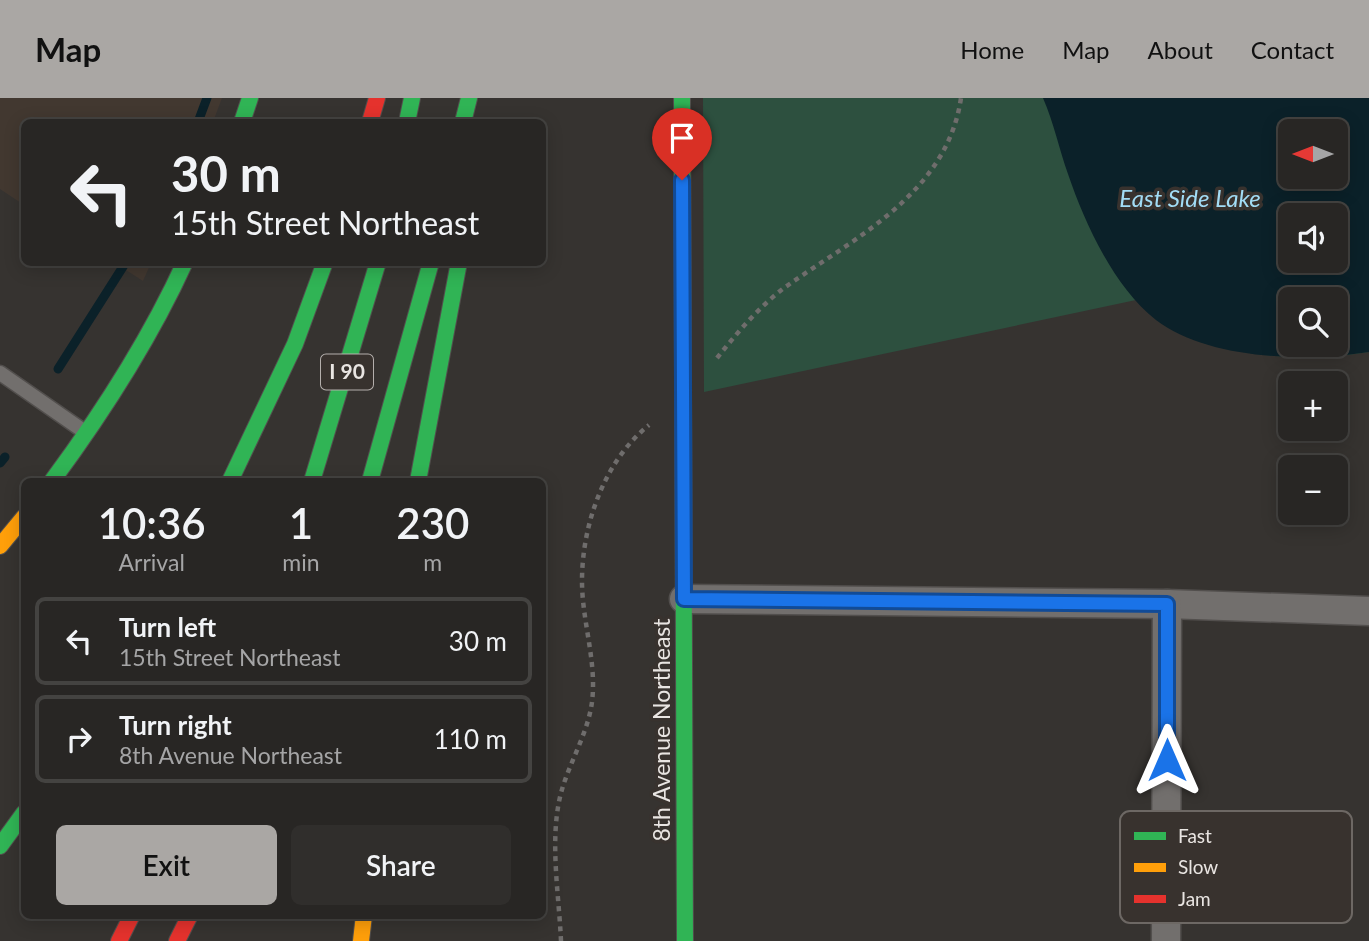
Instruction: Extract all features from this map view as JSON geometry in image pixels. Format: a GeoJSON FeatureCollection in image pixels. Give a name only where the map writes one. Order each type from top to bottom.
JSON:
{"type":"FeatureCollection","features":[{"type":"Feature","properties":{"kind":"main road"},"geometry":{"type":"LineString","coordinates":[[243,119],[250,98]]}},
{"type":"Feature","properties":{"kind":"main road"},"geometry":{"type":"LineString","coordinates":[[371,119],[377,98]]}},
{"type":"Feature","properties":{"kind":"main road"},"geometry":{"type":"LineString","coordinates":[[408,119],[412,98]]}},
{"type":"Feature","properties":{"kind":"main road"},"geometry":{"type":"LineString","coordinates":[[464,119],[468,98]]}},
{"type":"Feature","properties":{"kind":"main road","name":"8th Avenue Northeast"},"geometry":{"type":"LineString","coordinates":[[682,98],[685,941]]}},
{"type":"Feature","properties":{"kind":"main road"},"geometry":{"type":"LineString","coordinates":[[54,478],[88,434],[152,332],[184,266]]}},
{"type":"Feature","properties":{"kind":"main road"},"geometry":{"type":"LineString","coordinates":[[231,478],[295,344],[324,266]]}},
{"type":"Feature","properties":{"kind":"main road","name":"I 90"},"geometry":{"type":"LineString","coordinates":[[313,478],[377,266]]}},
{"type":"Feature","properties":{"kind":"main road","name":"I 90"},"geometry":{"type":"LineString","coordinates":[[371,478],[429,266]]}},
{"type":"Feature","properties":{"kind":"main road"},"geometry":{"type":"LineString","coordinates":[[419,478],[458,266]]}},
{"type":"Feature","properties":{"kind":"main road"},"geometry":{"type":"LineString","coordinates":[[0,546],[21,521]]}},
{"type":"Feature","properties":{"kind":"main road"},"geometry":{"type":"LineString","coordinates":[[0,846],[21,817]]}},
{"type":"Feature","properties":{"kind":"main road"},"geometry":{"type":"LineString","coordinates":[[119,941],[130,919]]}},
{"type":"Feature","properties":{"kind":"main road"},"geometry":{"type":"LineString","coordinates":[[177,941],[188,919]]}},
{"type":"Feature","properties":{"kind":"main road"},"geometry":{"type":"LineString","coordinates":[[361,941],[364,919]]}},
{"type":"Feature","properties":{"kind":"street"},"geometry":{"type":"LineString","coordinates":[[684,599],[1167,604],[1369,611]]}},
{"type":"Feature","properties":{"kind":"street"},"geometry":{"type":"LineString","coordinates":[[1166,811],[1167,604]]}},
{"type":"Feature","properties":{"kind":"street"},"geometry":{"type":"LineString","coordinates":[[1166,923],[1166,941]]}},
{"type":"Feature","properties":{"kind":"lane"},"geometry":{"type":"LineString","coordinates":[[0,373],[88,434]]}},
{"type":"Feature","properties":{"kind":"path"},"geometry":{"type":"LineString","coordinates":[[561,941],[556,844],[560,794],[592,705],[594,667],[582,583],[586,535],[608,475],[627,446],[683,398],[752,317],[782,290],[875,227],[909,198],[942,153],[961,98]]}},
{"type":"Feature","properties":{"kind":"shaded area"},"geometry":{"type":"Polygon","coordinates":[[[0,98],[222,98],[214,119],[21,119],[21,203],[0,189],[0,98]]]}},
{"type":"Feature","properties":{"kind":"shaded area"},"geometry":{"type":"Polygon","coordinates":[[[120,266],[150,266],[143,281],[120,266]]]}},
{"type":"Feature","properties":{"kind":"green space"},"geometry":{"type":"Polygon","coordinates":[[[703,98],[1369,98],[1369,352],[1348,355],[1348,287],[1278,287],[1278,356],[1215,345],[1187,334],[1160,319],[1136,300],[704,392],[703,98]]]}},
{"type":"Feature","properties":{"kind":"water","name":"East Side Lake"},"geometry":{"type":"Polygon","coordinates":[[[1043,98],[1369,98],[1369,352],[1348,355],[1348,287],[1278,287],[1278,356],[1202,343],[1156,320],[1114,272],[1092,233],[1068,174],[1043,98]]]}},
{"type":"Feature","properties":{"kind":"waterway"},"geometry":{"type":"LineString","coordinates":[[199,119],[207,98]]}},
{"type":"Feature","properties":{"kind":"waterway"},"geometry":{"type":"LineString","coordinates":[[58,369],[123,266]]}},
{"type":"Feature","properties":{"kind":"waterway"},"geometry":{"type":"LineString","coordinates":[[0,463],[5,457]]}},
{"type":"Feature","properties":{"kind":"traffic: fast"},"geometry":{"type":"LineString","coordinates":[[243,119],[250,98]]}},
{"type":"Feature","properties":{"kind":"traffic: fast"},"geometry":{"type":"LineString","coordinates":[[408,119],[412,98]]}},
{"type":"Feature","properties":{"kind":"traffic: fast"},"geometry":{"type":"LineString","coordinates":[[464,119],[469,98]]}},
{"type":"Feature","properties":{"kind":"traffic: fast"},"geometry":{"type":"LineString","coordinates":[[682,98],[685,941]]}},
{"type":"Feature","properties":{"kind":"traffic: fast"},"geometry":{"type":"LineString","coordinates":[[54,478],[124,375],[183,266]]}},
{"type":"Feature","properties":{"kind":"traffic: fast"},"geometry":{"type":"LineString","coordinates":[[231,478],[295,344],[324,266]]}},
{"type":"Feature","properties":{"kind":"traffic: fast"},"geometry":{"type":"LineString","coordinates":[[313,478],[377,266]]}},
{"type":"Feature","properties":{"kind":"traffic: fast"},"geometry":{"type":"LineString","coordinates":[[371,478],[430,266]]}},
{"type":"Feature","properties":{"kind":"traffic: fast"},"geometry":{"type":"LineString","coordinates":[[419,478],[458,266]]}},
{"type":"Feature","properties":{"kind":"traffic: fast"},"geometry":{"type":"LineString","coordinates":[[0,846],[21,817]]}},
{"type":"Feature","properties":{"kind":"traffic: slow"},"geometry":{"type":"LineString","coordinates":[[0,546],[21,521]]}},
{"type":"Feature","properties":{"kind":"traffic: slow"},"geometry":{"type":"LineString","coordinates":[[361,941],[364,919]]}},
{"type":"Feature","properties":{"kind":"traffic: jam"},"geometry":{"type":"LineString","coordinates":[[371,119],[377,98]]}},
{"type":"Feature","properties":{"kind":"traffic: jam"},"geometry":{"type":"LineString","coordinates":[[119,941],[130,919]]}},
{"type":"Feature","properties":{"kind":"traffic: jam"},"geometry":{"type":"LineString","coordinates":[[177,941],[188,919]]}},
{"type":"Feature","properties":{"kind":"route"},"geometry":{"type":"LineString","coordinates":[[682,180],[684,599],[1167,604],[1167,760]]}}]}
